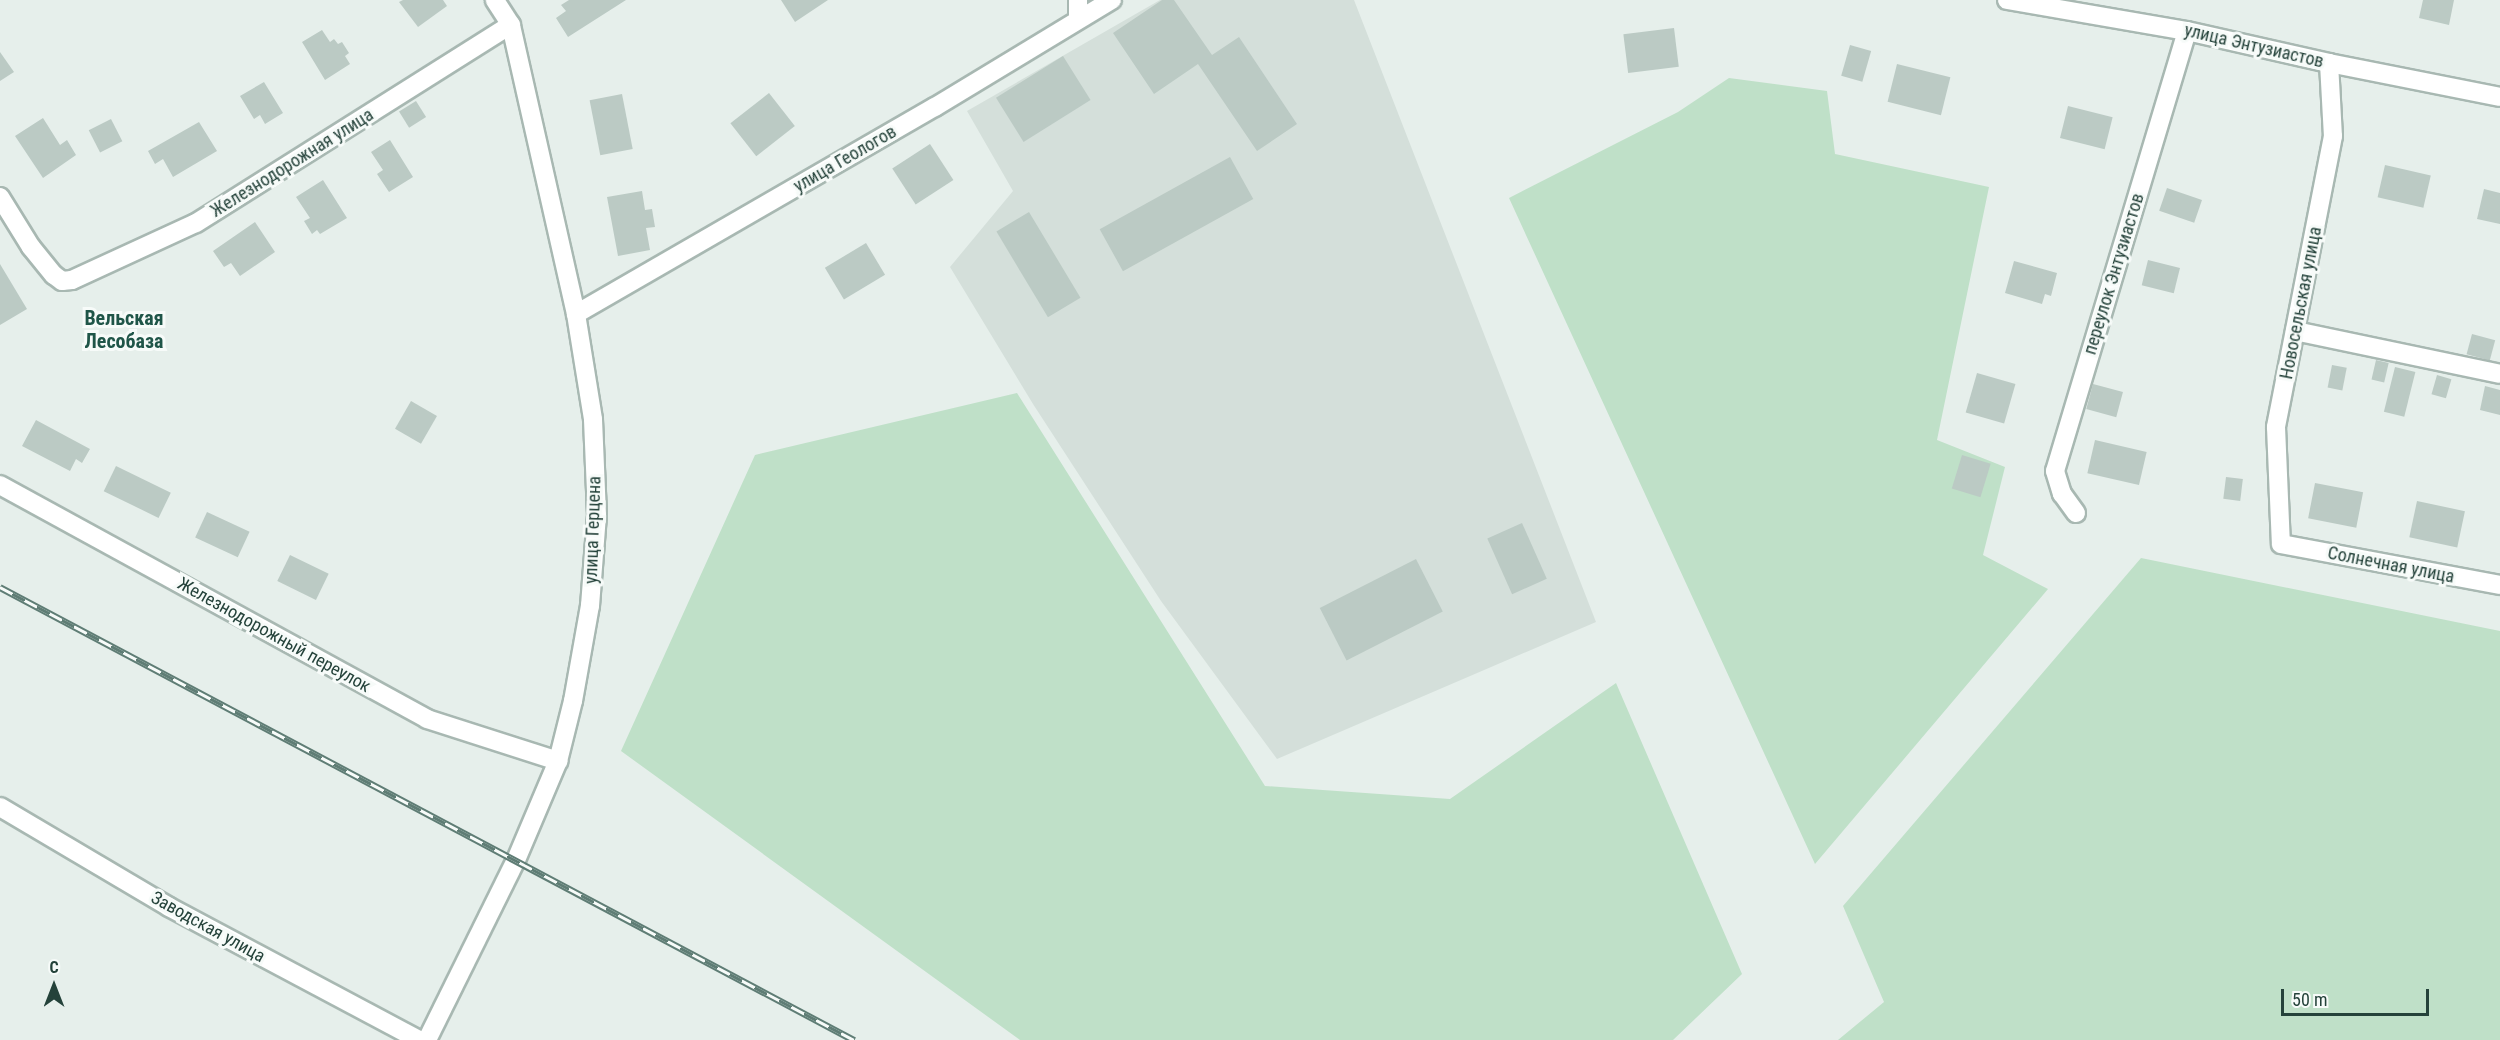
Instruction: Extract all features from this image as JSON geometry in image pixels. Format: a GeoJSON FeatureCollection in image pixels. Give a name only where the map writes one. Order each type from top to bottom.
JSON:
{"type":"FeatureCollection","features":[{"type":"Feature","properties":{"kind":"street","name":"улица Герцена"},"geometry":{"type":"LineString","coordinates":[[427,1040],[516,860],[558,761],[573,701],[590,606],[597,515],[593,419],[576,314],[512,25],[495,0]]}},
{"type":"Feature","properties":{"kind":"street"},"geometry":{"type":"LineString","coordinates":[[1078,0],[1078,20]]}},
{"type":"Feature","properties":{"kind":"street","name":"улица Геологов"},"geometry":{"type":"LineString","coordinates":[[576,314],[935,107],[1113,0]]}},
{"type":"Feature","properties":{"kind":"street","name":"улица Энтузиастов"},"geometry":{"type":"LineString","coordinates":[[2007,0],[2187,31],[2329,63],[2500,97]]}},
{"type":"Feature","properties":{"kind":"street","name":"Железнодорожная улица"},"geometry":{"type":"LineString","coordinates":[[0,197],[31,247],[62,281],[72,280],[196,223],[512,25]]}},
{"type":"Feature","properties":{"kind":"street","name":"переулок Энтузиастов"},"geometry":{"type":"LineString","coordinates":[[2076,513],[2062,494],[2055,471],[2187,31]]}},
{"type":"Feature","properties":{"kind":"street","name":"Новосельская улица"},"geometry":{"type":"LineString","coordinates":[[2281,544],[2277,428],[2333,136],[2329,63]]}},
{"type":"Feature","properties":{"kind":"street"},"geometry":{"type":"LineString","coordinates":[[2295,331],[2500,374]]}},
{"type":"Feature","properties":{"kind":"street","name":"Железнодорожный переулок"},"geometry":{"type":"LineString","coordinates":[[0,485],[428,719],[558,761]]}},
{"type":"Feature","properties":{"kind":"street","name":"Солнечная улица"},"geometry":{"type":"LineString","coordinates":[[2281,544],[2500,585]]}},
{"type":"Feature","properties":{"kind":"street","name":"Заводская улица"},"geometry":{"type":"LineString","coordinates":[[0,807],[169,907],[419,1040]]}},
{"type":"Feature","properties":{"kind":"shaded area"},"geometry":{"type":"Polygon","coordinates":[[[1160,0],[1354,0],[1596,622],[1277,759],[1161,601],[1033,404],[950,267],[1013,191],[967,111],[1160,0]]]}},
{"type":"Feature","properties":{"kind":"green space"},"geometry":{"type":"Polygon","coordinates":[[[1729,78],[1827,91],[1835,154],[1989,187],[1937,440],[2005,467],[1983,555],[2048,589],[1815,864],[1509,198],[1678,112],[1729,78]]]}},
{"type":"Feature","properties":{"kind":"green space"},"geometry":{"type":"Polygon","coordinates":[[[1017,393],[1265,786],[1450,799],[1616,683],[1742,974],[1673,1040],[1020,1040],[621,751],[755,455],[1017,393]]]}},
{"type":"Feature","properties":{"kind":"green space"},"geometry":{"type":"Polygon","coordinates":[[[2141,558],[2500,631],[2500,1040],[1838,1040],[1884,1002],[1843,906],[2141,558]]]}},
{"type":"Feature","properties":{"kind":"building"},"geometry":{"type":"Polygon","coordinates":[[[403,0],[443,0],[447,6],[418,27],[399,2],[403,0]]]}},
{"type":"Feature","properties":{"kind":"building"},"geometry":{"type":"Polygon","coordinates":[[[569,0],[626,0],[568,37],[556,18],[566,11],[561,5],[569,0]]]}},
{"type":"Feature","properties":{"kind":"building"},"geometry":{"type":"Polygon","coordinates":[[[781,0],[828,0],[795,22],[781,0]]]}},
{"type":"Feature","properties":{"kind":"building"},"geometry":{"type":"Polygon","coordinates":[[[1162,0],[1174,0],[1212,55],[1239,37],[1297,124],[1257,151],[1198,64],[1154,94],[1113,33],[1162,0]]]}},
{"type":"Feature","properties":{"kind":"building"},"geometry":{"type":"Polygon","coordinates":[[[2423,0],[2454,0],[2449,25],[2419,18],[2423,0]]]}},
{"type":"Feature","properties":{"kind":"building"},"geometry":{"type":"Polygon","coordinates":[[[1674,28],[1679,67],[1628,73],[1623,34],[1674,28]]]}},
{"type":"Feature","properties":{"kind":"building"},"geometry":{"type":"Polygon","coordinates":[[[322,30],[330,42],[334,39],[338,44],[342,42],[349,53],[345,56],[350,64],[325,80],[302,42],[322,30]]]}},
{"type":"Feature","properties":{"kind":"building"},"geometry":{"type":"Polygon","coordinates":[[[1850,45],[1871,51],[1862,82],[1841,76],[1850,45]]]}},
{"type":"Feature","properties":{"kind":"building"},"geometry":{"type":"Polygon","coordinates":[[[0,52],[14,72],[0,81],[0,52]]]}},
{"type":"Feature","properties":{"kind":"building"},"geometry":{"type":"Polygon","coordinates":[[[1063,56],[1091,100],[1024,142],[996,98],[1063,56]]]}},
{"type":"Feature","properties":{"kind":"building"},"geometry":{"type":"Polygon","coordinates":[[[1897,64],[1950,77],[1941,115],[1888,102],[1897,64]]]}},
{"type":"Feature","properties":{"kind":"building"},"geometry":{"type":"Polygon","coordinates":[[[264,82],[283,113],[265,124],[260,115],[254,119],[240,96],[264,82]]]}},
{"type":"Feature","properties":{"kind":"building"},"geometry":{"type":"Polygon","coordinates":[[[769,93],[795,126],[756,156],[730,123],[769,93]]]}},
{"type":"Feature","properties":{"kind":"building"},"geometry":{"type":"Polygon","coordinates":[[[622,94],[633,149],[600,155],[590,100],[622,94]]]}},
{"type":"Feature","properties":{"kind":"building"},"geometry":{"type":"Polygon","coordinates":[[[416,101],[426,117],[409,128],[399,112],[416,101]]]}},
{"type":"Feature","properties":{"kind":"building"},"geometry":{"type":"Polygon","coordinates":[[[2068,106],[2113,117],[2105,149],[2060,138],[2068,106]]]}},
{"type":"Feature","properties":{"kind":"building"},"geometry":{"type":"Polygon","coordinates":[[[43,118],[60,145],[67,140],[76,155],[43,178],[15,136],[43,118]]]}},
{"type":"Feature","properties":{"kind":"building"},"geometry":{"type":"Polygon","coordinates":[[[111,119],[122,141],[100,153],[89,130],[111,119]]]}},
{"type":"Feature","properties":{"kind":"building"},"geometry":{"type":"Polygon","coordinates":[[[199,122],[217,151],[173,177],[163,159],[155,164],[148,151],[199,122]]]}},
{"type":"Feature","properties":{"kind":"building"},"geometry":{"type":"Polygon","coordinates":[[[390,140],[413,177],[389,192],[377,174],[383,170],[371,152],[390,140]]]}},
{"type":"Feature","properties":{"kind":"building"},"geometry":{"type":"Polygon","coordinates":[[[930,144],[953,180],[916,205],[892,169],[930,144]]]}},
{"type":"Feature","properties":{"kind":"building"},"geometry":{"type":"Polygon","coordinates":[[[1230,157],[1253,199],[1123,271],[1100,229],[1230,157]]]}},
{"type":"Feature","properties":{"kind":"building"},"geometry":{"type":"Polygon","coordinates":[[[2385,165],[2431,176],[2423,208],[2378,197],[2385,165]]]}},
{"type":"Feature","properties":{"kind":"building"},"geometry":{"type":"Polygon","coordinates":[[[323,180],[347,218],[320,234],[317,230],[312,234],[304,221],[310,218],[296,197],[323,180]]]}},
{"type":"Feature","properties":{"kind":"building"},"geometry":{"type":"Polygon","coordinates":[[[2167,188],[2202,200],[2194,223],[2159,211],[2167,188]]]}},
{"type":"Feature","properties":{"kind":"building"},"geometry":{"type":"Polygon","coordinates":[[[2484,189],[2500,193],[2500,224],[2477,219],[2484,189]]]}},
{"type":"Feature","properties":{"kind":"building"},"geometry":{"type":"Polygon","coordinates":[[[642,191],[645,210],[652,209],[655,227],[646,228],[650,250],[618,256],[607,197],[642,191]]]}},
{"type":"Feature","properties":{"kind":"building"},"geometry":{"type":"Polygon","coordinates":[[[1029,212],[1081,298],[1048,317],[996,232],[1029,212]]]}},
{"type":"Feature","properties":{"kind":"building"},"geometry":{"type":"Polygon","coordinates":[[[255,222],[275,252],[240,276],[231,263],[224,267],[213,251],[255,222]]]}},
{"type":"Feature","properties":{"kind":"building"},"geometry":{"type":"Polygon","coordinates":[[[866,243],[885,275],[844,299],[825,268],[866,243]]]}},
{"type":"Feature","properties":{"kind":"building"},"geometry":{"type":"Polygon","coordinates":[[[2148,260],[2180,268],[2174,293],[2142,285],[2148,260]]]}},
{"type":"Feature","properties":{"kind":"building"},"geometry":{"type":"Polygon","coordinates":[[[2014,261],[2057,273],[2051,296],[2045,294],[2042,304],[2005,293],[2014,261]]]}},
{"type":"Feature","properties":{"kind":"building"},"geometry":{"type":"Polygon","coordinates":[[[0,264],[27,309],[0,325],[0,264]]]}},
{"type":"Feature","properties":{"kind":"building"},"geometry":{"type":"Polygon","coordinates":[[[2472,334],[2495,340],[2490,360],[2467,354],[2472,334]]]}},
{"type":"Feature","properties":{"kind":"building"},"geometry":{"type":"Polygon","coordinates":[[[2376,360],[2389,363],[2384,382],[2372,379],[2376,360]]]}},
{"type":"Feature","properties":{"kind":"building"},"geometry":{"type":"Polygon","coordinates":[[[2332,365],[2347,368],[2342,390],[2328,388],[2332,365]]]}},
{"type":"Feature","properties":{"kind":"building"},"geometry":{"type":"Polygon","coordinates":[[[2395,367],[2415,372],[2404,417],[2384,412],[2395,367]]]}},
{"type":"Feature","properties":{"kind":"building"},"geometry":{"type":"Polygon","coordinates":[[[1977,373],[2015,384],[2004,423],[1966,412],[1977,373]]]}},
{"type":"Feature","properties":{"kind":"building"},"geometry":{"type":"Polygon","coordinates":[[[2437,375],[2451,379],[2446,398],[2431,394],[2437,375]]]}},
{"type":"Feature","properties":{"kind":"building"},"geometry":{"type":"Polygon","coordinates":[[[2093,384],[2123,392],[2116,417],[2086,409],[2093,384]]]}},
{"type":"Feature","properties":{"kind":"building"},"geometry":{"type":"Polygon","coordinates":[[[2485,386],[2500,390],[2500,415],[2480,410],[2485,386]]]}},
{"type":"Feature","properties":{"kind":"building"},"geometry":{"type":"Polygon","coordinates":[[[411,401],[437,416],[421,444],[395,429],[411,401]]]}},
{"type":"Feature","properties":{"kind":"building"},"geometry":{"type":"Polygon","coordinates":[[[36,420],[90,449],[82,463],[76,459],[70,471],[22,446],[36,420]]]}},
{"type":"Feature","properties":{"kind":"building"},"geometry":{"type":"Polygon","coordinates":[[[2095,440],[2147,452],[2139,485],[2087,473],[2095,440]]]}},
{"type":"Feature","properties":{"kind":"building"},"geometry":{"type":"Polygon","coordinates":[[[1962,455],[1991,464],[1980,497],[1952,488],[1962,455]]]}},
{"type":"Feature","properties":{"kind":"building"},"geometry":{"type":"Polygon","coordinates":[[[116,466],[171,493],[159,518],[104,491],[116,466]]]}},
{"type":"Feature","properties":{"kind":"building"},"geometry":{"type":"Polygon","coordinates":[[[2226,477],[2243,479],[2240,501],[2223,499],[2226,477]]]}},
{"type":"Feature","properties":{"kind":"building"},"geometry":{"type":"Polygon","coordinates":[[[2315,483],[2363,492],[2356,528],[2308,518],[2315,483]]]}},
{"type":"Feature","properties":{"kind":"building"},"geometry":{"type":"Polygon","coordinates":[[[2417,501],[2465,511],[2457,547],[2409,537],[2417,501]]]}},
{"type":"Feature","properties":{"kind":"building"},"geometry":{"type":"Polygon","coordinates":[[[207,512],[250,532],[238,557],[195,537],[207,512]]]}},
{"type":"Feature","properties":{"kind":"building"},"geometry":{"type":"Polygon","coordinates":[[[1522,523],[1547,579],[1512,594],[1487,538],[1522,523]]]}},
{"type":"Feature","properties":{"kind":"building"},"geometry":{"type":"Polygon","coordinates":[[[290,555],[329,574],[316,600],[277,581],[290,555]]]}},
{"type":"Feature","properties":{"kind":"building"},"geometry":{"type":"Polygon","coordinates":[[[1416,559],[1443,612],[1347,661],[1320,608],[1416,559]]]}},
{"type":"Feature","properties":{"kind":"railway"},"geometry":{"type":"LineString","coordinates":[[0,587],[854,1040]]}},
{"type":"Feature","properties":{"kind":"district","name":"Вельская Лесобаза"},"geometry":{"type":"Point","coordinates":[124,330]}}]}
